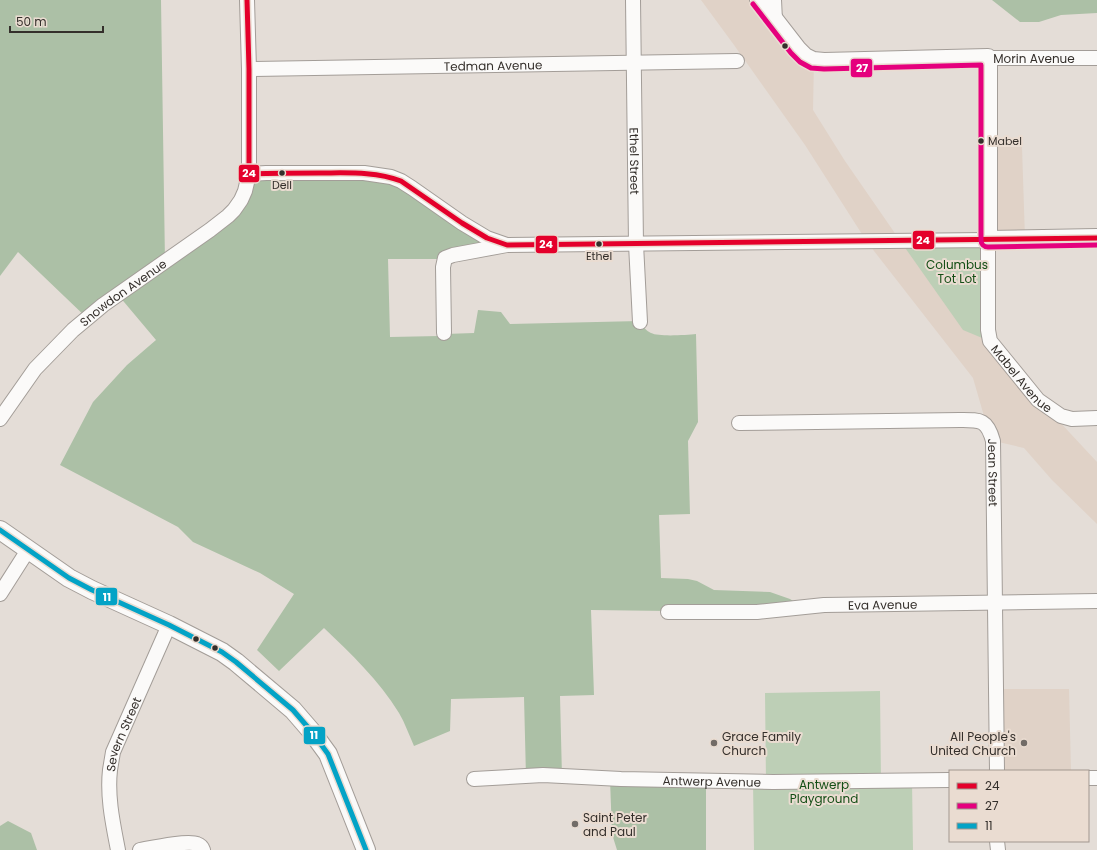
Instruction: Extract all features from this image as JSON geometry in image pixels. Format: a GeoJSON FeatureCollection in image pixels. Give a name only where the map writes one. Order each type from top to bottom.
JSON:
{"type":"FeatureCollection","features":[{"type":"Feature","properties":{"kind":"street","name":"Snowdon Avenue"},"geometry":{"type":"LineString","coordinates":[[0,419],[35,369],[73,330],[103,306],[210,230],[228,216],[241,200],[249,174],[249,69],[247,0]]}},
{"type":"Feature","properties":{"kind":"street","name":"Ethel Street"},"geometry":{"type":"LineString","coordinates":[[633,0],[635,63],[636,244],[640,322]]}},
{"type":"Feature","properties":{"kind":"street","name":"Morin Avenue"},"geometry":{"type":"LineString","coordinates":[[759,0],[797,49],[805,57],[813,61],[1097,58]]}},
{"type":"Feature","properties":{"kind":"street"},"geometry":{"type":"LineString","coordinates":[[774,0],[775,20]]}},
{"type":"Feature","properties":{"kind":"street","name":"Mabel Avenue"},"geometry":{"type":"LineString","coordinates":[[988,58],[988,330],[990,341],[1038,400],[1061,416],[1072,418],[1097,418]]}},
{"type":"Feature","properties":{"kind":"street","name":"Tedman Avenue"},"geometry":{"type":"LineString","coordinates":[[249,69],[737,61]]}},
{"type":"Feature","properties":{"kind":"street"},"geometry":{"type":"LineString","coordinates":[[249,174],[364,173],[391,177],[401,181],[462,223],[487,238],[507,245]]}},
{"type":"Feature","properties":{"kind":"street"},"geometry":{"type":"LineString","coordinates":[[444,333],[443,267],[445,258],[453,254],[507,245],[1097,238]]}},
{"type":"Feature","properties":{"kind":"street","name":"Jean Street"},"geometry":{"type":"LineString","coordinates":[[739,423],[975,420],[985,424],[990,430],[993,441],[997,770]]}},
{"type":"Feature","properties":{"kind":"street"},"geometry":{"type":"LineString","coordinates":[[0,530],[69,578],[169,625],[222,652],[293,710],[328,754],[366,850]]}},
{"type":"Feature","properties":{"kind":"street"},"geometry":{"type":"LineString","coordinates":[[0,594],[28,550]]}},
{"type":"Feature","properties":{"kind":"street","name":"Eva Avenue"},"geometry":{"type":"LineString","coordinates":[[668,612],[757,612],[824,605],[1097,601]]}},
{"type":"Feature","properties":{"kind":"street","name":"Severn Street"},"geometry":{"type":"LineString","coordinates":[[118,850],[109,790],[113,752],[169,625]]}},
{"type":"Feature","properties":{"kind":"street","name":"Antwerp Avenue"},"geometry":{"type":"LineString","coordinates":[[474,779],[543,775],[773,782],[949,780]]}},
{"type":"Feature","properties":{"kind":"street"},"geometry":{"type":"LineString","coordinates":[[140,850],[179,843],[196,843],[203,850]]}},
{"type":"Feature","properties":{"kind":"shaded area"},"geometry":{"type":"Polygon","coordinates":[[[701,0],[775,0],[775,20],[814,60],[813,110],[845,161],[901,242],[1056,418],[1097,462],[1097,524],[1052,480],[1024,448],[994,441],[986,423],[973,378],[867,242],[805,145],[701,0]]]}},
{"type":"Feature","properties":{"kind":"shaded area"},"geometry":{"type":"Polygon","coordinates":[[[989,147],[1022,147],[1025,239],[989,239],[989,147]]]}},
{"type":"Feature","properties":{"kind":"shaded area"},"geometry":{"type":"Polygon","coordinates":[[[997,689],[1069,689],[1071,770],[998,770],[997,689]]]}},
{"type":"Feature","properties":{"kind":"green space"},"geometry":{"type":"Polygon","coordinates":[[[0,0],[161,0],[165,262],[228,217],[250,175],[377,175],[507,246],[446,259],[388,259],[390,337],[439,336],[445,334],[474,333],[478,310],[501,312],[510,324],[640,321],[648,331],[655,334],[696,334],[698,422],[688,441],[690,514],[659,515],[661,578],[688,579],[697,581],[714,590],[770,592],[790,599],[801,606],[668,611],[591,610],[594,695],[560,696],[562,777],[526,777],[524,697],[451,699],[450,731],[414,746],[401,717],[383,689],[324,628],[279,671],[257,650],[294,594],[260,573],[193,542],[178,527],[60,465],[93,402],[127,365],[156,340],[119,296],[88,319],[18,252],[0,276],[0,0]]]}},
{"type":"Feature","properties":{"kind":"green space"},"geometry":{"type":"Polygon","coordinates":[[[992,0],[1097,0],[1097,13],[1061,15],[1039,22],[1020,22],[992,0]]]}},
{"type":"Feature","properties":{"kind":"green space","name":"Columbus Tot Lot"},"geometry":{"type":"Polygon","coordinates":[[[987,241],[987,340],[963,330],[901,242],[987,241]]]}},
{"type":"Feature","properties":{"kind":"green space","name":"Antwerp Playground"},"geometry":{"type":"Polygon","coordinates":[[[880,691],[881,781],[912,781],[913,850],[754,850],[753,782],[766,782],[765,693],[880,691]]]}},
{"type":"Feature","properties":{"kind":"green space"},"geometry":{"type":"Polygon","coordinates":[[[610,779],[706,781],[706,850],[617,850],[612,834],[610,779]]]}},
{"type":"Feature","properties":{"kind":"green space"},"geometry":{"type":"Polygon","coordinates":[[[8,821],[31,833],[37,850],[0,850],[0,826],[8,821]]]}},
{"type":"Feature","properties":{"kind":"transit line","name":"24"},"geometry":{"type":"LineString","coordinates":[[247,0],[249,69],[249,174],[350,173],[371,174],[391,178],[401,181],[462,223],[487,238],[507,245],[1097,238]]}},
{"type":"Feature","properties":{"kind":"transit line","name":"27"},"geometry":{"type":"LineString","coordinates":[[753,4],[791,53],[800,62],[811,68],[824,69],[981,65],[982,244],[988,247],[1097,245]]}},
{"type":"Feature","properties":{"kind":"transit line","name":"11"},"geometry":{"type":"LineString","coordinates":[[0,530],[69,578],[169,625],[222,652],[293,710],[328,754],[366,850]]}},
{"type":"Feature","properties":{"kind":"place","name":"Mabel"},"geometry":{"type":"Point","coordinates":[981,141]}},
{"type":"Feature","properties":{"kind":"place","name":"Dell"},"geometry":{"type":"Point","coordinates":[282,173]}},
{"type":"Feature","properties":{"kind":"place","name":"Ethel"},"geometry":{"type":"Point","coordinates":[599,244]}},
{"type":"Feature","properties":{"kind":"place","name":"Grace Family Church"},"geometry":{"type":"Point","coordinates":[714,743]}},
{"type":"Feature","properties":{"kind":"place","name":"All People's United Church"},"geometry":{"type":"Point","coordinates":[1024,743]}},
{"type":"Feature","properties":{"kind":"place","name":"Saint Peter and Paul"},"geometry":{"type":"Point","coordinates":[575,824]}}]}
